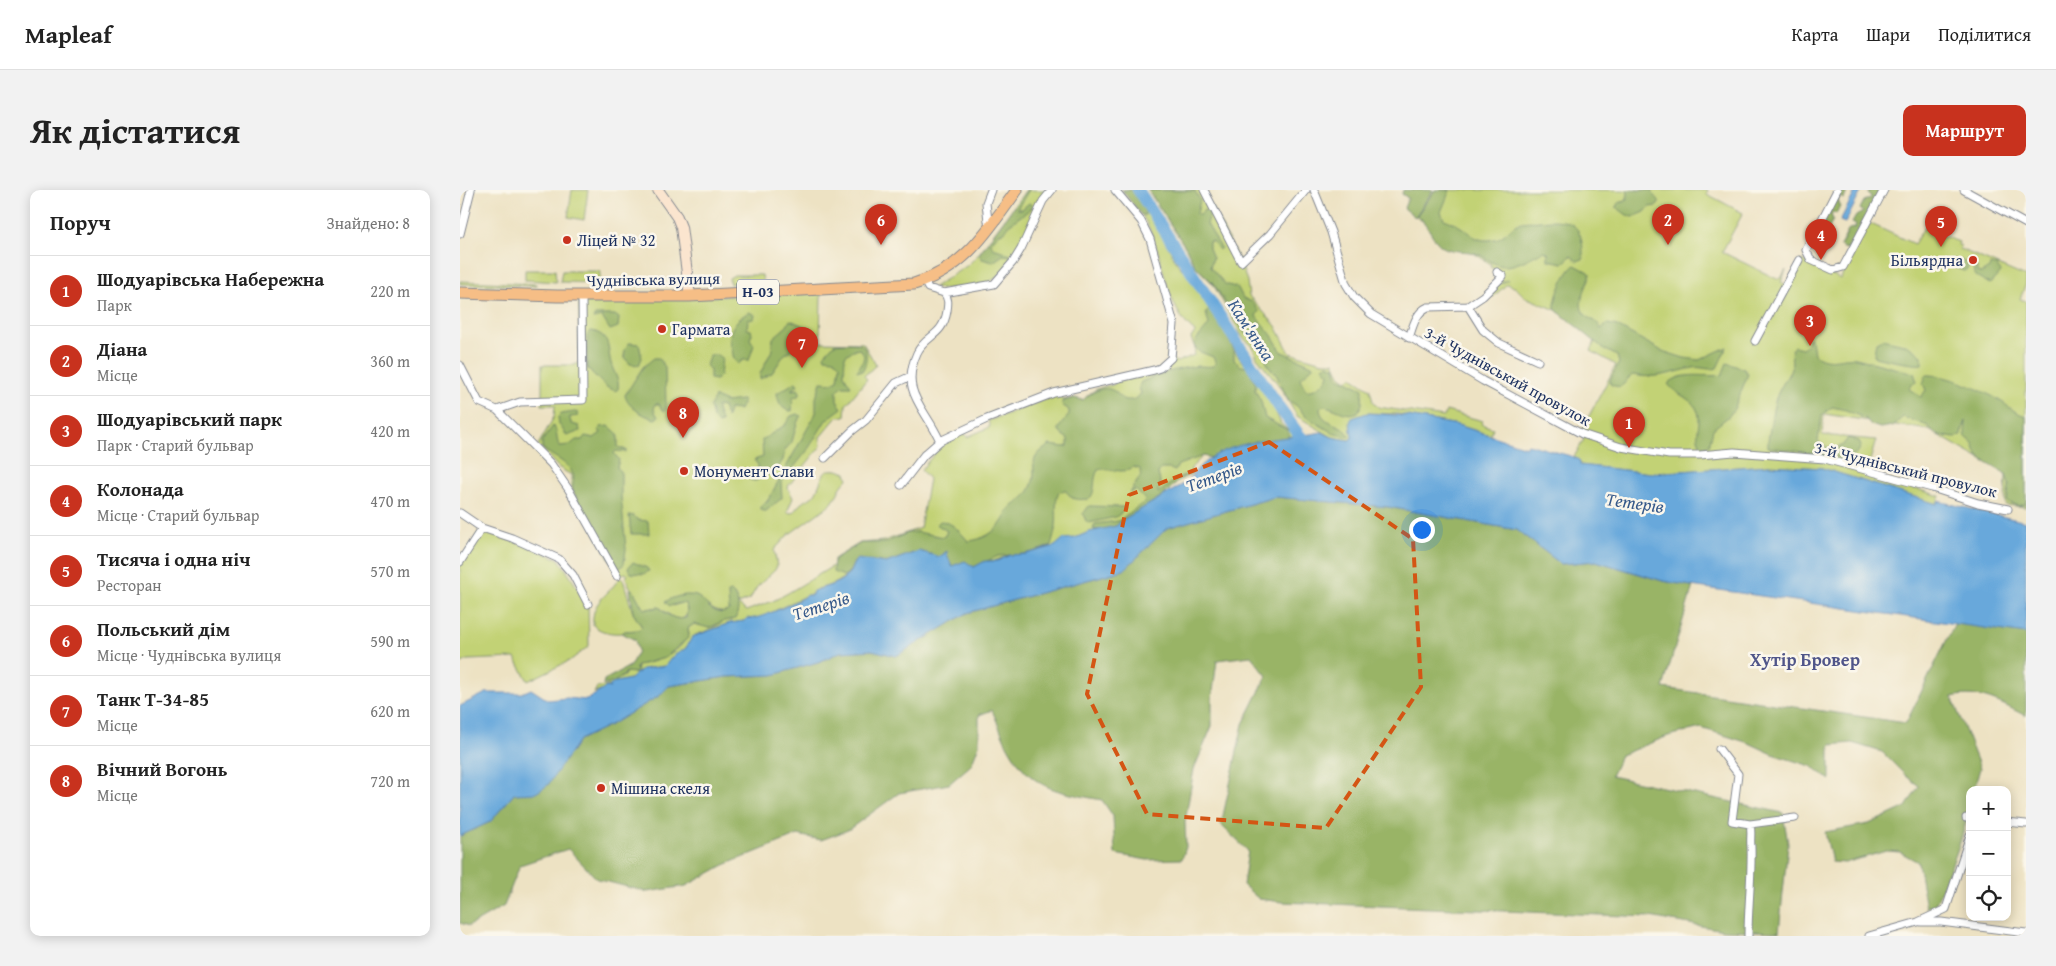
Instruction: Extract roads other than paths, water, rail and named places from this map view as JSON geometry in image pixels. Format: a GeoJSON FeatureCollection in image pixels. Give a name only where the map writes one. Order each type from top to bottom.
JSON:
{"type":"FeatureCollection","features":[{"type":"Feature","properties":{"kind":"main road","name":"Чуднівська вулиця"},"geometry":{"type":"LineString","coordinates":[[923,278],[949,262],[971,244],[1011,190]]}},
{"type":"Feature","properties":{"kind":"main road","name":"Чуднівська вулиця"},"geometry":{"type":"LineString","coordinates":[[460,293],[582,297],[894,286],[949,268],[970,252],[1017,190]]}},
{"type":"Feature","properties":{"kind":"main road","name":"Чуднівська вулиця"},"geometry":{"type":"LineString","coordinates":[[460,289],[690,293]]}},
{"type":"Feature","properties":{"kind":"street"},"geometry":{"type":"LineString","coordinates":[[460,234],[471,190]]}},
{"type":"Feature","properties":{"kind":"street"},"geometry":{"type":"LineString","coordinates":[[658,190],[677,217],[681,227],[690,293]]}},
{"type":"Feature","properties":{"kind":"street"},"geometry":{"type":"LineString","coordinates":[[988,221],[986,203],[991,190]]}},
{"type":"Feature","properties":{"kind":"street"},"geometry":{"type":"LineString","coordinates":[[923,278],[928,288],[944,293],[994,284],[1013,262],[1043,201],[1052,190]]}},
{"type":"Feature","properties":{"kind":"street"},"geometry":{"type":"LineString","coordinates":[[901,485],[924,455],[940,441],[987,418],[1054,393],[1148,372],[1160,368],[1171,358],[1174,324],[1150,239],[1141,221],[1115,190]]}},
{"type":"Feature","properties":{"kind":"street"},"geometry":{"type":"LineString","coordinates":[[1204,190],[1241,262],[1270,234],[1306,190]]}},
{"type":"Feature","properties":{"kind":"street","name":"3-й Чуднівський провулок"},"geometry":{"type":"LineString","coordinates":[[1314,190],[1331,232],[1346,284],[1352,294],[1370,314],[1409,338],[1572,429],[1600,441],[1680,456],[1734,452],[1817,458],[1932,488],[1978,503],[2008,509]]}},
{"type":"Feature","properties":{"kind":"street"},"geometry":{"type":"LineString","coordinates":[[1836,190],[1806,250],[1811,260],[1833,270],[1843,267],[1884,190]]}},
{"type":"Feature","properties":{"kind":"street"},"geometry":{"type":"LineString","coordinates":[[1964,190],[2026,224]]}},
{"type":"Feature","properties":{"kind":"street"},"geometry":{"type":"LineString","coordinates":[[1755,341],[1799,260]]}},
{"type":"Feature","properties":{"kind":"street"},"geometry":{"type":"LineString","coordinates":[[1409,338],[1417,318],[1424,309],[1428,307],[1468,306],[1483,296],[1503,276],[1497,272]]}},
{"type":"Feature","properties":{"kind":"street"},"geometry":{"type":"LineString","coordinates":[[940,441],[915,398],[911,385],[911,376],[917,353],[943,325],[948,304],[944,293]]}},
{"type":"Feature","properties":{"kind":"street"},"geometry":{"type":"LineString","coordinates":[[497,410],[520,402],[582,400],[582,297]]}},
{"type":"Feature","properties":{"kind":"street"},"geometry":{"type":"LineString","coordinates":[[1468,306],[1483,330],[1499,344],[1538,361]]}},
{"type":"Feature","properties":{"kind":"street"},"geometry":{"type":"LineString","coordinates":[[460,364],[476,398],[483,404],[497,410],[551,464],[569,490],[618,576]]}},
{"type":"Feature","properties":{"kind":"street"},"geometry":{"type":"LineString","coordinates":[[825,458],[866,420],[896,383],[911,376]]}},
{"type":"Feature","properties":{"kind":"street"},"geometry":{"type":"LineString","coordinates":[[460,513],[482,528],[512,538],[559,559],[573,575],[588,604]]}},
{"type":"Feature","properties":{"kind":"street"},"geometry":{"type":"LineString","coordinates":[[460,562],[482,528]]}},
{"type":"Feature","properties":{"kind":"street"},"geometry":{"type":"LineString","coordinates":[[1719,749],[1738,774],[1732,821],[1750,824],[1795,818]]}},
{"type":"Feature","properties":{"kind":"street"},"geometry":{"type":"LineString","coordinates":[[2011,822],[2026,824]]}},
{"type":"Feature","properties":{"kind":"street"},"geometry":{"type":"LineString","coordinates":[[1748,936],[1752,866],[1752,832],[1750,824]]}},
{"type":"Feature","properties":{"kind":"street"},"geometry":{"type":"LineString","coordinates":[[1869,936],[1918,922],[1946,909],[1966,847]]}},
{"type":"Feature","properties":{"kind":"street"},"geometry":{"type":"LineString","coordinates":[[1918,922],[1941,922],[2026,933]]}},
{"type":"Feature","properties":{"kind":"water"},"geometry":{"type":"Polygon","coordinates":[[[1856,190],[1862,190],[1845,223],[1840,221],[1856,190]]]}},
{"type":"Feature","properties":{"kind":"water","name":"Тетерів"},"geometry":{"type":"Polygon","coordinates":[[[1367,413],[1408,416],[1458,425],[1526,447],[1528,444],[1574,457],[1580,461],[1580,465],[1651,473],[1769,465],[1822,468],[1937,504],[1938,501],[2026,522],[2026,634],[1691,586],[1663,581],[1596,561],[1561,564],[1517,530],[1388,507],[1275,497],[1167,528],[1124,570],[967,613],[896,656],[872,650],[840,652],[821,661],[773,675],[726,677],[669,686],[659,696],[612,724],[579,740],[548,785],[536,793],[514,794],[490,822],[460,836],[460,706],[486,693],[522,693],[531,689],[548,700],[567,698],[587,700],[606,687],[610,688],[609,686],[616,682],[630,679],[642,669],[665,666],[672,657],[686,648],[692,637],[730,623],[768,614],[807,595],[812,595],[813,591],[837,582],[846,577],[857,559],[886,563],[919,551],[940,557],[947,551],[952,566],[965,561],[974,567],[985,561],[997,561],[1010,555],[1026,554],[1055,546],[1063,539],[1075,538],[1089,532],[1116,526],[1124,519],[1189,481],[1200,467],[1214,456],[1230,449],[1248,443],[1322,432],[1332,437],[1349,440],[1352,438],[1350,422],[1352,418],[1367,413]]]}},
{"type":"Feature","properties":{"kind":"waterway","name":"Кам'янка"},"geometry":{"type":"LineString","coordinates":[[1138,190],[1279,407],[1300,436],[1313,446]]}},
{"type":"Feature","properties":{"kind":"place","name":"Ліцей № 32"},"geometry":{"type":"Point","coordinates":[567,240]}},
{"type":"Feature","properties":{"kind":"place","name":"Польський дім"},"geometry":{"type":"Point","coordinates":[881,245]}},
{"type":"Feature","properties":{"kind":"place","name":"Діана"},"geometry":{"type":"Point","coordinates":[1668,245]}},
{"type":"Feature","properties":{"kind":"place","name":"Тисяча і одна ніч"},"geometry":{"type":"Point","coordinates":[1941,247]}},
{"type":"Feature","properties":{"kind":"place","name":"Колонада"},"geometry":{"type":"Point","coordinates":[1821,260]}},
{"type":"Feature","properties":{"kind":"place","name":"Більярдна"},"geometry":{"type":"Point","coordinates":[1973,260]}},
{"type":"Feature","properties":{"kind":"place","name":"Гармата"},"geometry":{"type":"Point","coordinates":[662,329]}},
{"type":"Feature","properties":{"kind":"place","name":"Шодуарівський парк"},"geometry":{"type":"Point","coordinates":[1810,346]}},
{"type":"Feature","properties":{"kind":"place","name":"Танк Т-34-85"},"geometry":{"type":"Point","coordinates":[802,368]}},
{"type":"Feature","properties":{"kind":"place","name":"Вічний Вогонь"},"geometry":{"type":"Point","coordinates":[683,438]}},
{"type":"Feature","properties":{"kind":"place","name":"Шодуарівська Набережна"},"geometry":{"type":"Point","coordinates":[1629,448]}},
{"type":"Feature","properties":{"kind":"place","name":"Монумент Слави"},"geometry":{"type":"Point","coordinates":[684,471]}},
{"type":"Feature","properties":{"kind":"place","name":"Мішина скеля"},"geometry":{"type":"Point","coordinates":[601,788]}},
{"type":"Feature","properties":{"kind":"district","name":"Хутір Бровер"},"geometry":{"type":"Point","coordinates":[1805,660]}}]}
